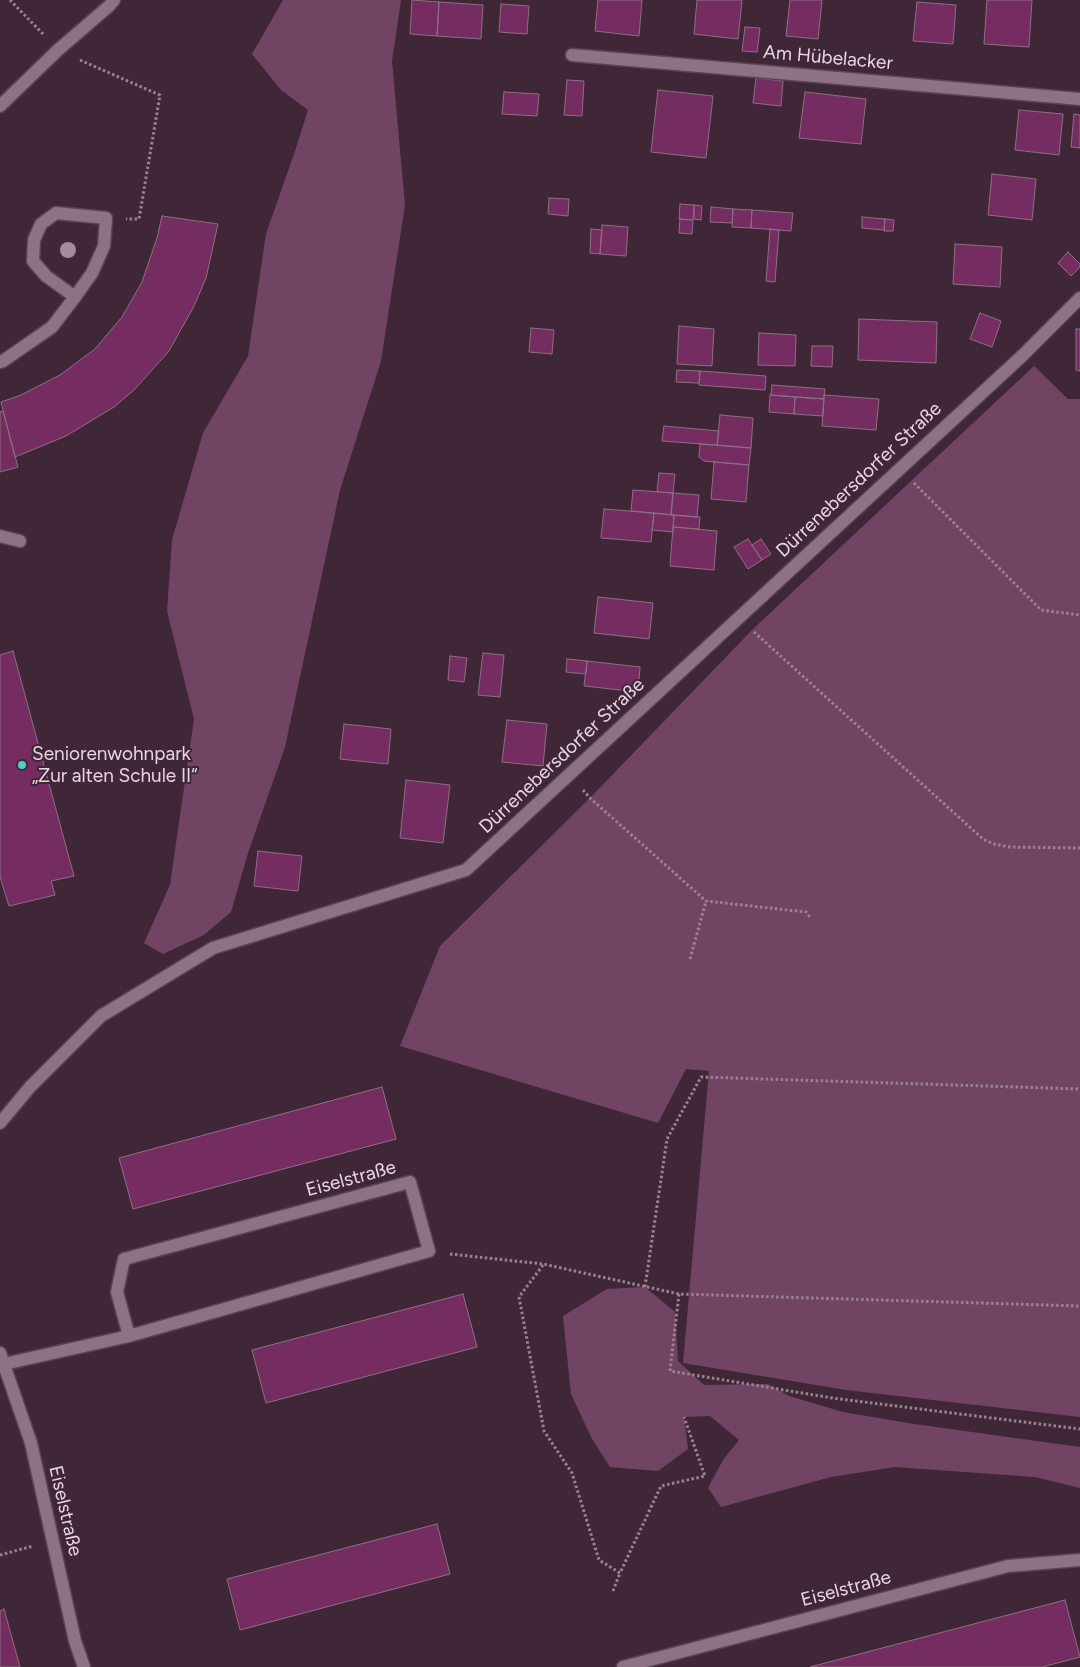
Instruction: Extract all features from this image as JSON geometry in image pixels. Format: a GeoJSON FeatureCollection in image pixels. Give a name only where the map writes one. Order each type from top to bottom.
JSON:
{"type":"FeatureCollection","features":[{"type":"Feature","properties":{"kind":"street"},"geometry":{"type":"LineString","coordinates":[[0,106],[58,50],[114,0]]}},
{"type":"Feature","properties":{"kind":"street","name":"Am Hübelacker"},"geometry":{"type":"LineString","coordinates":[[572,55],[1080,99]]}},
{"type":"Feature","properties":{"kind":"street"},"geometry":{"type":"LineString","coordinates":[[0,362],[52,327],[75,297],[92,273],[104,246],[106,218],[56,213],[42,224],[34,240],[33,261],[46,276],[75,297]]}},
{"type":"Feature","properties":{"kind":"street","name":"Dürrenebersdorfer Straße"},"geometry":{"type":"LineString","coordinates":[[0,1122],[30,1087],[101,1016],[213,948],[466,870],[1022,356],[1080,298]]}},
{"type":"Feature","properties":{"kind":"street"},"geometry":{"type":"LineString","coordinates":[[0,536],[20,541]]}},
{"type":"Feature","properties":{"kind":"street","name":"Eiselstraße"},"geometry":{"type":"LineString","coordinates":[[84,1667],[75,1641],[31,1443],[2,1358],[129,1336],[429,1252],[410,1182],[124,1259],[117,1292],[129,1336]]}},
{"type":"Feature","properties":{"kind":"street","name":"Eiselstraße"},"geometry":{"type":"LineString","coordinates":[[623,1667],[1008,1566],[1080,1560]]}},
{"type":"Feature","properties":{"kind":"path"},"geometry":{"type":"LineString","coordinates":[[106,218],[139,219],[160,95]]}},
{"type":"Feature","properties":{"kind":"path"},"geometry":{"type":"LineString","coordinates":[[900,468],[1042,610],[1080,615]]}},
{"type":"Feature","properties":{"kind":"path"},"geometry":{"type":"LineString","coordinates":[[738,618],[983,839],[994,844],[1009,847],[1080,848]]}},
{"type":"Feature","properties":{"kind":"path"},"geometry":{"type":"LineString","coordinates":[[570,774],[590,798],[706,901],[806,912],[810,917]]}},
{"type":"Feature","properties":{"kind":"path"},"geometry":{"type":"LineString","coordinates":[[690,959],[706,901]]}},
{"type":"Feature","properties":{"kind":"path"},"geometry":{"type":"LineString","coordinates":[[645,1287],[667,1139],[701,1077],[1080,1089]]}},
{"type":"Feature","properties":{"kind":"path"},"geometry":{"type":"LineString","coordinates":[[429,1252],[543,1264],[679,1294],[1080,1306]]}},
{"type":"Feature","properties":{"kind":"path"},"geometry":{"type":"LineString","coordinates":[[543,1264],[519,1297],[544,1431],[572,1473],[599,1560],[620,1573]]}},
{"type":"Feature","properties":{"kind":"path"},"geometry":{"type":"LineString","coordinates":[[679,1294],[670,1371],[832,1398],[1080,1429]]}},
{"type":"Feature","properties":{"kind":"path"},"geometry":{"type":"LineString","coordinates":[[613,1591],[661,1486],[705,1476],[684,1417]]}},
{"type":"Feature","properties":{"kind":"path"},"geometry":{"type":"LineString","coordinates":[[0,1555],[53,1540]]}},
{"type":"Feature","properties":{"kind":"shaded area"},"geometry":{"type":"Polygon","coordinates":[[[283,0],[401,0],[392,61],[405,205],[381,361],[340,490],[285,747],[248,853],[231,912],[204,935],[163,954],[144,943],[170,885],[194,719],[167,611],[172,540],[203,433],[248,356],[266,234],[308,110],[281,90],[252,54],[283,0]]]}},
{"type":"Feature","properties":{"kind":"shaded area"},"geometry":{"type":"Polygon","coordinates":[[[1034,366],[1068,399],[1080,399],[1080,1417],[846,1390],[683,1363],[709,1071],[686,1069],[658,1123],[400,1046],[440,946],[590,798],[752,630],[1034,366]]]}},
{"type":"Feature","properties":{"kind":"shaded area"},"geometry":{"type":"Polygon","coordinates":[[[645,1287],[675,1312],[678,1361],[704,1385],[768,1384],[789,1396],[843,1412],[1080,1447],[1080,1488],[1035,1477],[895,1467],[831,1477],[721,1507],[708,1488],[723,1460],[739,1440],[710,1416],[684,1417],[688,1449],[658,1471],[610,1467],[591,1437],[571,1394],[563,1316],[607,1289],[645,1287]]]}},
{"type":"Feature","properties":{"kind":"building"},"geometry":{"type":"Polygon","coordinates":[[[412,0],[439,2],[437,36],[410,34],[412,0]]]}},
{"type":"Feature","properties":{"kind":"building"},"geometry":{"type":"Polygon","coordinates":[[[598,0],[642,0],[639,36],[595,31],[598,0]]]}},
{"type":"Feature","properties":{"kind":"building"},"geometry":{"type":"Polygon","coordinates":[[[697,0],[742,0],[738,39],[694,34],[697,0]]]}},
{"type":"Feature","properties":{"kind":"building"},"geometry":{"type":"Polygon","coordinates":[[[790,0],[822,0],[818,39],[786,36],[790,0]]]}},
{"type":"Feature","properties":{"kind":"building"},"geometry":{"type":"Polygon","coordinates":[[[987,0],[1032,0],[1029,47],[984,44],[987,0]]]}},
{"type":"Feature","properties":{"kind":"building"},"geometry":{"type":"Polygon","coordinates":[[[439,2],[483,5],[481,39],[437,36],[439,2]]]}},
{"type":"Feature","properties":{"kind":"building"},"geometry":{"type":"Polygon","coordinates":[[[917,2],[956,5],[953,44],[913,41],[917,2]]]}},
{"type":"Feature","properties":{"kind":"building"},"geometry":{"type":"Polygon","coordinates":[[[501,4],[529,6],[527,34],[499,32],[501,4]]]}},
{"type":"Feature","properties":{"kind":"building"},"geometry":{"type":"Polygon","coordinates":[[[745,27],[760,28],[757,52],[742,51],[745,27]]]}},
{"type":"Feature","properties":{"kind":"building"},"geometry":{"type":"Polygon","coordinates":[[[756,78],[783,81],[781,106],[753,103],[756,78]]]}},
{"type":"Feature","properties":{"kind":"building"},"geometry":{"type":"Polygon","coordinates":[[[567,80],[584,81],[582,116],[564,115],[567,80]]]}},
{"type":"Feature","properties":{"kind":"building"},"geometry":{"type":"Polygon","coordinates":[[[658,90],[713,96],[706,158],[651,152],[658,90]]]}},
{"type":"Feature","properties":{"kind":"building"},"geometry":{"type":"Polygon","coordinates":[[[504,92],[539,94],[537,116],[502,114],[504,92]]]}},
{"type":"Feature","properties":{"kind":"building"},"geometry":{"type":"Polygon","coordinates":[[[805,92],[866,99],[861,144],[799,138],[805,92]]]}},
{"type":"Feature","properties":{"kind":"building"},"geometry":{"type":"Polygon","coordinates":[[[1019,110],[1063,114],[1059,155],[1015,150],[1019,110]]]}},
{"type":"Feature","properties":{"kind":"building"},"geometry":{"type":"Polygon","coordinates":[[[1074,114],[1080,115],[1080,148],[1071,147],[1074,114]]]}},
{"type":"Feature","properties":{"kind":"building"},"geometry":{"type":"Polygon","coordinates":[[[992,174],[1036,179],[1032,220],[988,215],[992,174]]]}},
{"type":"Feature","properties":{"kind":"building"},"geometry":{"type":"Polygon","coordinates":[[[549,198],[569,199],[568,216],[548,214],[549,198]]]}},
{"type":"Feature","properties":{"kind":"building"},"geometry":{"type":"Polygon","coordinates":[[[680,204],[694,205],[693,220],[679,219],[680,204]]]}},
{"type":"Feature","properties":{"kind":"building"},"geometry":{"type":"Polygon","coordinates":[[[694,205],[702,206],[701,220],[694,219],[694,205]]]}},
{"type":"Feature","properties":{"kind":"building"},"geometry":{"type":"Polygon","coordinates":[[[711,207],[733,209],[732,223],[710,222],[711,207]]]}},
{"type":"Feature","properties":{"kind":"building"},"geometry":{"type":"Polygon","coordinates":[[[733,209],[752,210],[751,228],[732,227],[733,209]]]}},
{"type":"Feature","properties":{"kind":"building"},"geometry":{"type":"Polygon","coordinates":[[[752,210],[793,213],[791,231],[751,228],[752,210]]]}},
{"type":"Feature","properties":{"kind":"building"},"geometry":{"type":"Polygon","coordinates":[[[162,216],[218,224],[206,278],[194,306],[169,351],[135,389],[114,407],[66,436],[15,457],[1,402],[21,395],[60,375],[95,349],[122,317],[142,282],[157,238],[162,216]]]}},
{"type":"Feature","properties":{"kind":"building"},"geometry":{"type":"Polygon","coordinates":[[[862,217],[885,219],[884,230],[862,228],[862,217]]]}},
{"type":"Feature","properties":{"kind":"building"},"geometry":{"type":"Polygon","coordinates":[[[680,219],[693,220],[692,234],[679,233],[680,219]]]}},
{"type":"Feature","properties":{"kind":"building"},"geometry":{"type":"Polygon","coordinates":[[[885,219],[894,220],[893,231],[884,231],[885,219]]]}},
{"type":"Feature","properties":{"kind":"building"},"geometry":{"type":"Polygon","coordinates":[[[602,225],[628,227],[626,256],[600,254],[602,225]]]}},
{"type":"Feature","properties":{"kind":"building"},"geometry":{"type":"Polygon","coordinates":[[[591,229],[602,230],[600,254],[590,253],[591,229]]]}},
{"type":"Feature","properties":{"kind":"building"},"geometry":{"type":"Polygon","coordinates":[[[770,229],[779,230],[775,282],[766,281],[770,229]]]}},
{"type":"Feature","properties":{"kind":"building"},"geometry":{"type":"Polygon","coordinates":[[[955,244],[1002,247],[1000,287],[953,284],[955,244]]]}},
{"type":"Feature","properties":{"kind":"building"},"geometry":{"type":"Polygon","coordinates":[[[1068,252],[1080,264],[1080,267],[1071,276],[1058,263],[1068,252]]]}},
{"type":"Feature","properties":{"kind":"building"},"geometry":{"type":"Polygon","coordinates":[[[980,313],[1001,321],[992,347],[970,339],[980,313]]]}},
{"type":"Feature","properties":{"kind":"building"},"geometry":{"type":"Polygon","coordinates":[[[859,319],[937,322],[936,363],[858,360],[859,319]]]}},
{"type":"Feature","properties":{"kind":"building"},"geometry":{"type":"Polygon","coordinates":[[[679,326],[714,329],[712,366],[677,364],[679,326]]]}},
{"type":"Feature","properties":{"kind":"building"},"geometry":{"type":"Polygon","coordinates":[[[531,328],[554,330],[552,354],[529,352],[531,328]]]}},
{"type":"Feature","properties":{"kind":"building"},"geometry":{"type":"Polygon","coordinates":[[[1076,329],[1080,329],[1080,371],[1076,370],[1076,329]]]}},
{"type":"Feature","properties":{"kind":"building"},"geometry":{"type":"Polygon","coordinates":[[[759,333],[796,335],[795,366],[758,365],[759,333]]]}},
{"type":"Feature","properties":{"kind":"building"},"geometry":{"type":"Polygon","coordinates":[[[812,346],[833,346],[832,367],[811,366],[812,346]]]}},
{"type":"Feature","properties":{"kind":"building"},"geometry":{"type":"Polygon","coordinates":[[[677,370],[700,371],[699,383],[676,382],[677,370]]]}},
{"type":"Feature","properties":{"kind":"building"},"geometry":{"type":"Polygon","coordinates":[[[700,371],[766,376],[765,390],[699,385],[700,371]]]}},
{"type":"Feature","properties":{"kind":"building"},"geometry":{"type":"Polygon","coordinates":[[[772,385],[825,389],[824,399],[771,395],[772,385]]]}},
{"type":"Feature","properties":{"kind":"building"},"geometry":{"type":"Polygon","coordinates":[[[770,395],[795,397],[794,414],[769,412],[770,395]]]}},
{"type":"Feature","properties":{"kind":"building"},"geometry":{"type":"Polygon","coordinates":[[[824,395],[879,399],[876,430],[822,426],[824,395]]]}},
{"type":"Feature","properties":{"kind":"building"},"geometry":{"type":"Polygon","coordinates":[[[795,397],[824,399],[823,416],[794,414],[795,397]]]}},
{"type":"Feature","properties":{"kind":"building"},"geometry":{"type":"Polygon","coordinates":[[[3,411],[18,467],[0,472],[0,412],[3,411]]]}},
{"type":"Feature","properties":{"kind":"building"},"geometry":{"type":"Polygon","coordinates":[[[720,415],[753,418],[751,448],[717,445],[720,415]]]}},
{"type":"Feature","properties":{"kind":"building"},"geometry":{"type":"Polygon","coordinates":[[[664,426],[719,431],[717,445],[662,441],[664,426]]]}},
{"type":"Feature","properties":{"kind":"building"},"geometry":{"type":"Polygon","coordinates":[[[700,444],[751,448],[749,465],[704,461],[699,457],[700,444]]]}},
{"type":"Feature","properties":{"kind":"building"},"geometry":{"type":"Polygon","coordinates":[[[714,462],[749,465],[746,502],[711,499],[714,462]]]}},
{"type":"Feature","properties":{"kind":"building"},"geometry":{"type":"Polygon","coordinates":[[[659,473],[675,474],[673,493],[657,492],[659,473]]]}},
{"type":"Feature","properties":{"kind":"building"},"geometry":{"type":"Polygon","coordinates":[[[633,490],[673,493],[671,515],[631,511],[633,490]]]}},
{"type":"Feature","properties":{"kind":"building"},"geometry":{"type":"Polygon","coordinates":[[[673,493],[699,495],[697,517],[671,515],[673,493]]]}},
{"type":"Feature","properties":{"kind":"building"},"geometry":{"type":"Polygon","coordinates":[[[604,509],[654,513],[651,542],[601,538],[604,509]]]}},
{"type":"Feature","properties":{"kind":"building"},"geometry":{"type":"Polygon","coordinates":[[[654,513],[674,515],[673,532],[652,530],[654,513]]]}},
{"type":"Feature","properties":{"kind":"building"},"geometry":{"type":"Polygon","coordinates":[[[674,515],[700,517],[699,529],[673,527],[674,515]]]}},
{"type":"Feature","properties":{"kind":"building"},"geometry":{"type":"Polygon","coordinates":[[[673,527],[717,531],[714,570],[670,566],[673,527]]]}},
{"type":"Feature","properties":{"kind":"building"},"geometry":{"type":"Polygon","coordinates":[[[748,539],[762,560],[748,569],[734,547],[748,539]]]}},
{"type":"Feature","properties":{"kind":"building"},"geometry":{"type":"Polygon","coordinates":[[[761,539],[771,554],[762,560],[752,545],[761,539]]]}},
{"type":"Feature","properties":{"kind":"building"},"geometry":{"type":"Polygon","coordinates":[[[598,597],[653,603],[649,639],[594,633],[598,597]]]}},
{"type":"Feature","properties":{"kind":"building","name":"Seniorenwohnpark „Zur alten Schule II“"},"geometry":{"type":"Polygon","coordinates":[[[13,651],[74,876],[51,881],[55,895],[9,906],[0,877],[0,655],[13,651]]]}},
{"type":"Feature","properties":{"kind":"building"},"geometry":{"type":"Polygon","coordinates":[[[483,653],[504,655],[500,697],[478,695],[483,653]]]}},
{"type":"Feature","properties":{"kind":"building"},"geometry":{"type":"Polygon","coordinates":[[[450,656],[467,658],[464,682],[448,680],[450,656]]]}},
{"type":"Feature","properties":{"kind":"building"},"geometry":{"type":"Polygon","coordinates":[[[567,659],[587,661],[586,674],[566,672],[567,659]]]}},
{"type":"Feature","properties":{"kind":"building"},"geometry":{"type":"Polygon","coordinates":[[[587,661],[640,667],[638,692],[584,686],[587,661]]]}},
{"type":"Feature","properties":{"kind":"building"},"geometry":{"type":"Polygon","coordinates":[[[507,720],[547,724],[543,766],[502,762],[507,720]]]}},
{"type":"Feature","properties":{"kind":"building"},"geometry":{"type":"Polygon","coordinates":[[[344,724],[391,729],[388,764],[340,759],[344,724]]]}},
{"type":"Feature","properties":{"kind":"building"},"geometry":{"type":"Polygon","coordinates":[[[406,780],[450,785],[443,843],[400,838],[406,780]]]}},
{"type":"Feature","properties":{"kind":"building"},"geometry":{"type":"Polygon","coordinates":[[[258,851],[302,856],[298,891],[254,886],[258,851]]]}},
{"type":"Feature","properties":{"kind":"building"},"geometry":{"type":"Polygon","coordinates":[[[382,1087],[396,1139],[133,1209],[119,1158],[382,1087]]]}},
{"type":"Feature","properties":{"kind":"building"},"geometry":{"type":"Polygon","coordinates":[[[463,1294],[477,1347],[266,1403],[252,1350],[463,1294]]]}},
{"type":"Feature","properties":{"kind":"building"},"geometry":{"type":"Polygon","coordinates":[[[437,1524],[450,1574],[240,1630],[227,1579],[437,1524]]]}},
{"type":"Feature","properties":{"kind":"building"},"geometry":{"type":"Polygon","coordinates":[[[1065,1600],[1080,1657],[1042,1667],[810,1667],[1065,1600]]]}},
{"type":"Feature","properties":{"kind":"building"},"geometry":{"type":"Polygon","coordinates":[[[4,1609],[20,1667],[0,1667],[0,1611],[4,1609]]]}},
{"type":"Feature","properties":{"kind":"place","name":"Seniorenwohnpark „Zur alten Schule II“"},"geometry":{"type":"Point","coordinates":[22,765]}}]}
